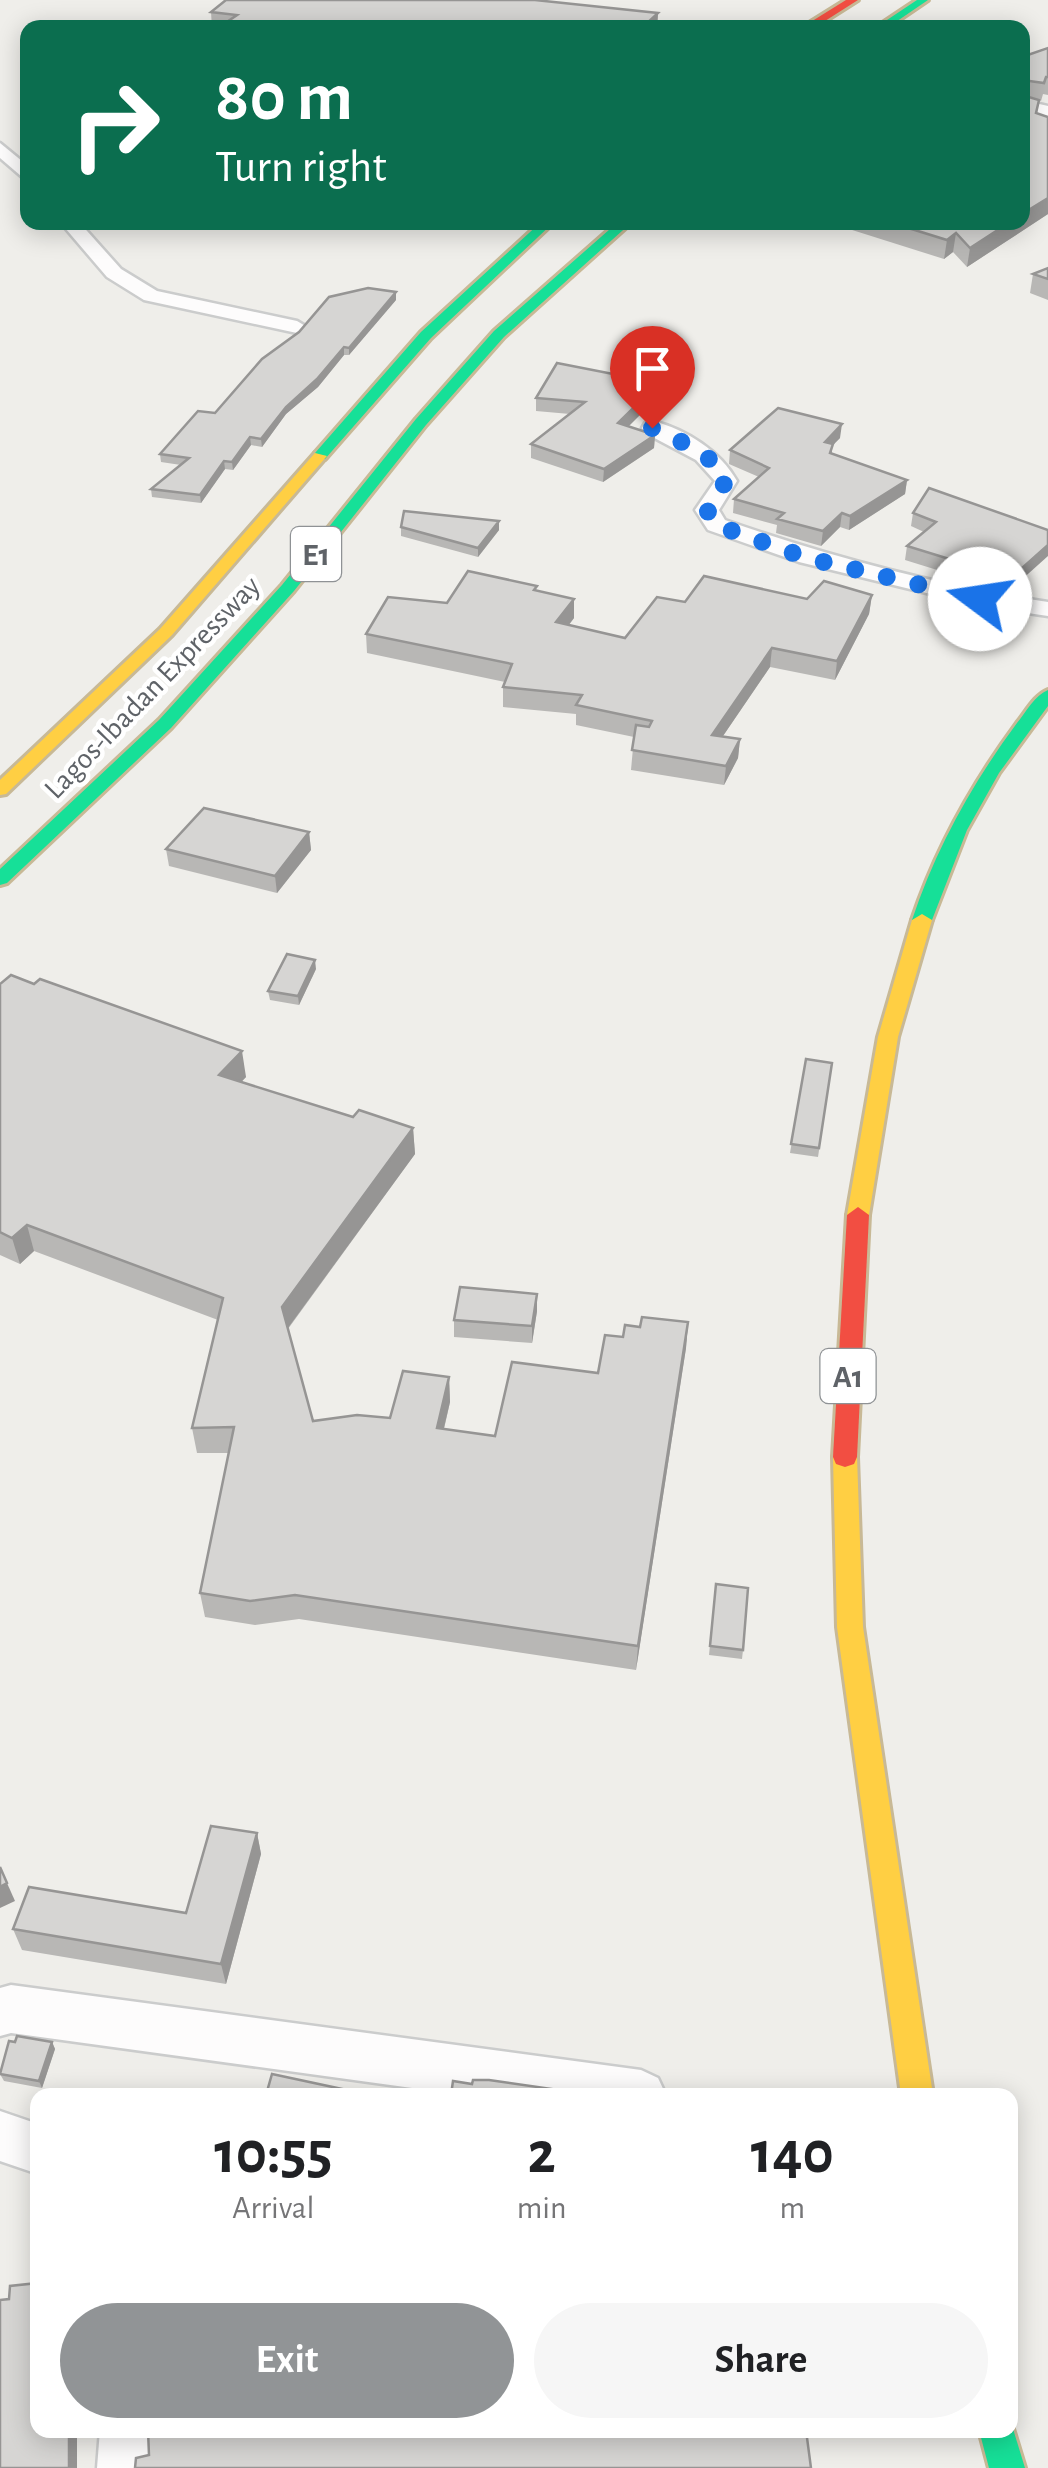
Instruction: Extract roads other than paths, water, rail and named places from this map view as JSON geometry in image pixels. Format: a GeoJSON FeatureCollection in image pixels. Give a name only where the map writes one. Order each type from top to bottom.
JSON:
{"type":"FeatureCollection","features":[{"type":"Feature","properties":{"kind":"highway"},"geometry":{"type":"LineString","coordinates":[[819,20],[852,0]]}},
{"type":"Feature","properties":{"kind":"highway"},"geometry":{"type":"LineString","coordinates":[[893,20],[924,0]]}},
{"type":"Feature","properties":{"kind":"highway","name":"Lagos-Ibadan Expressway"},"geometry":{"type":"LineString","coordinates":[[0,790],[166,632],[426,334],[539,230]]}},
{"type":"Feature","properties":{"kind":"highway","name":"Lagos-Ibadan Expressway"},"geometry":{"type":"LineString","coordinates":[[0,879],[177,712],[288,588],[499,334],[617,230]]}},
{"type":"Feature","properties":{"kind":"highway","name":"A1"},"geometry":{"type":"LineString","coordinates":[[916,2088],[850,1627],[844,1477],[858,1212],[888,1037],[932,885],[959,823],[1020,729],[1048,695]]}},
{"type":"Feature","properties":{"kind":"highway"},"geometry":{"type":"LineString","coordinates":[[999,2438],[1007,2468]]}},
{"type":"Feature","properties":{"kind":"street"},"geometry":{"type":"LineString","coordinates":[[0,148],[20,169]]}},
{"type":"Feature","properties":{"kind":"street"},"geometry":{"type":"LineString","coordinates":[[76,230],[114,273],[151,296],[297,326]]}},
{"type":"Feature","properties":{"kind":"street"},"geometry":{"type":"LineString","coordinates":[[652,428],[713,459],[721,469],[726,481],[707,510],[716,525],[807,558],[980,599],[1048,610]]}},
{"type":"Feature","properties":{"kind":"street"},"geometry":{"type":"LineString","coordinates":[[0,2012],[30,2012],[589,2088]]}},
{"type":"Feature","properties":{"kind":"street"},"geometry":{"type":"LineString","coordinates":[[0,2136],[30,2146]]}},
{"type":"Feature","properties":{"kind":"street"},"geometry":{"type":"LineString","coordinates":[[125,2468],[127,2438]]}}]}
